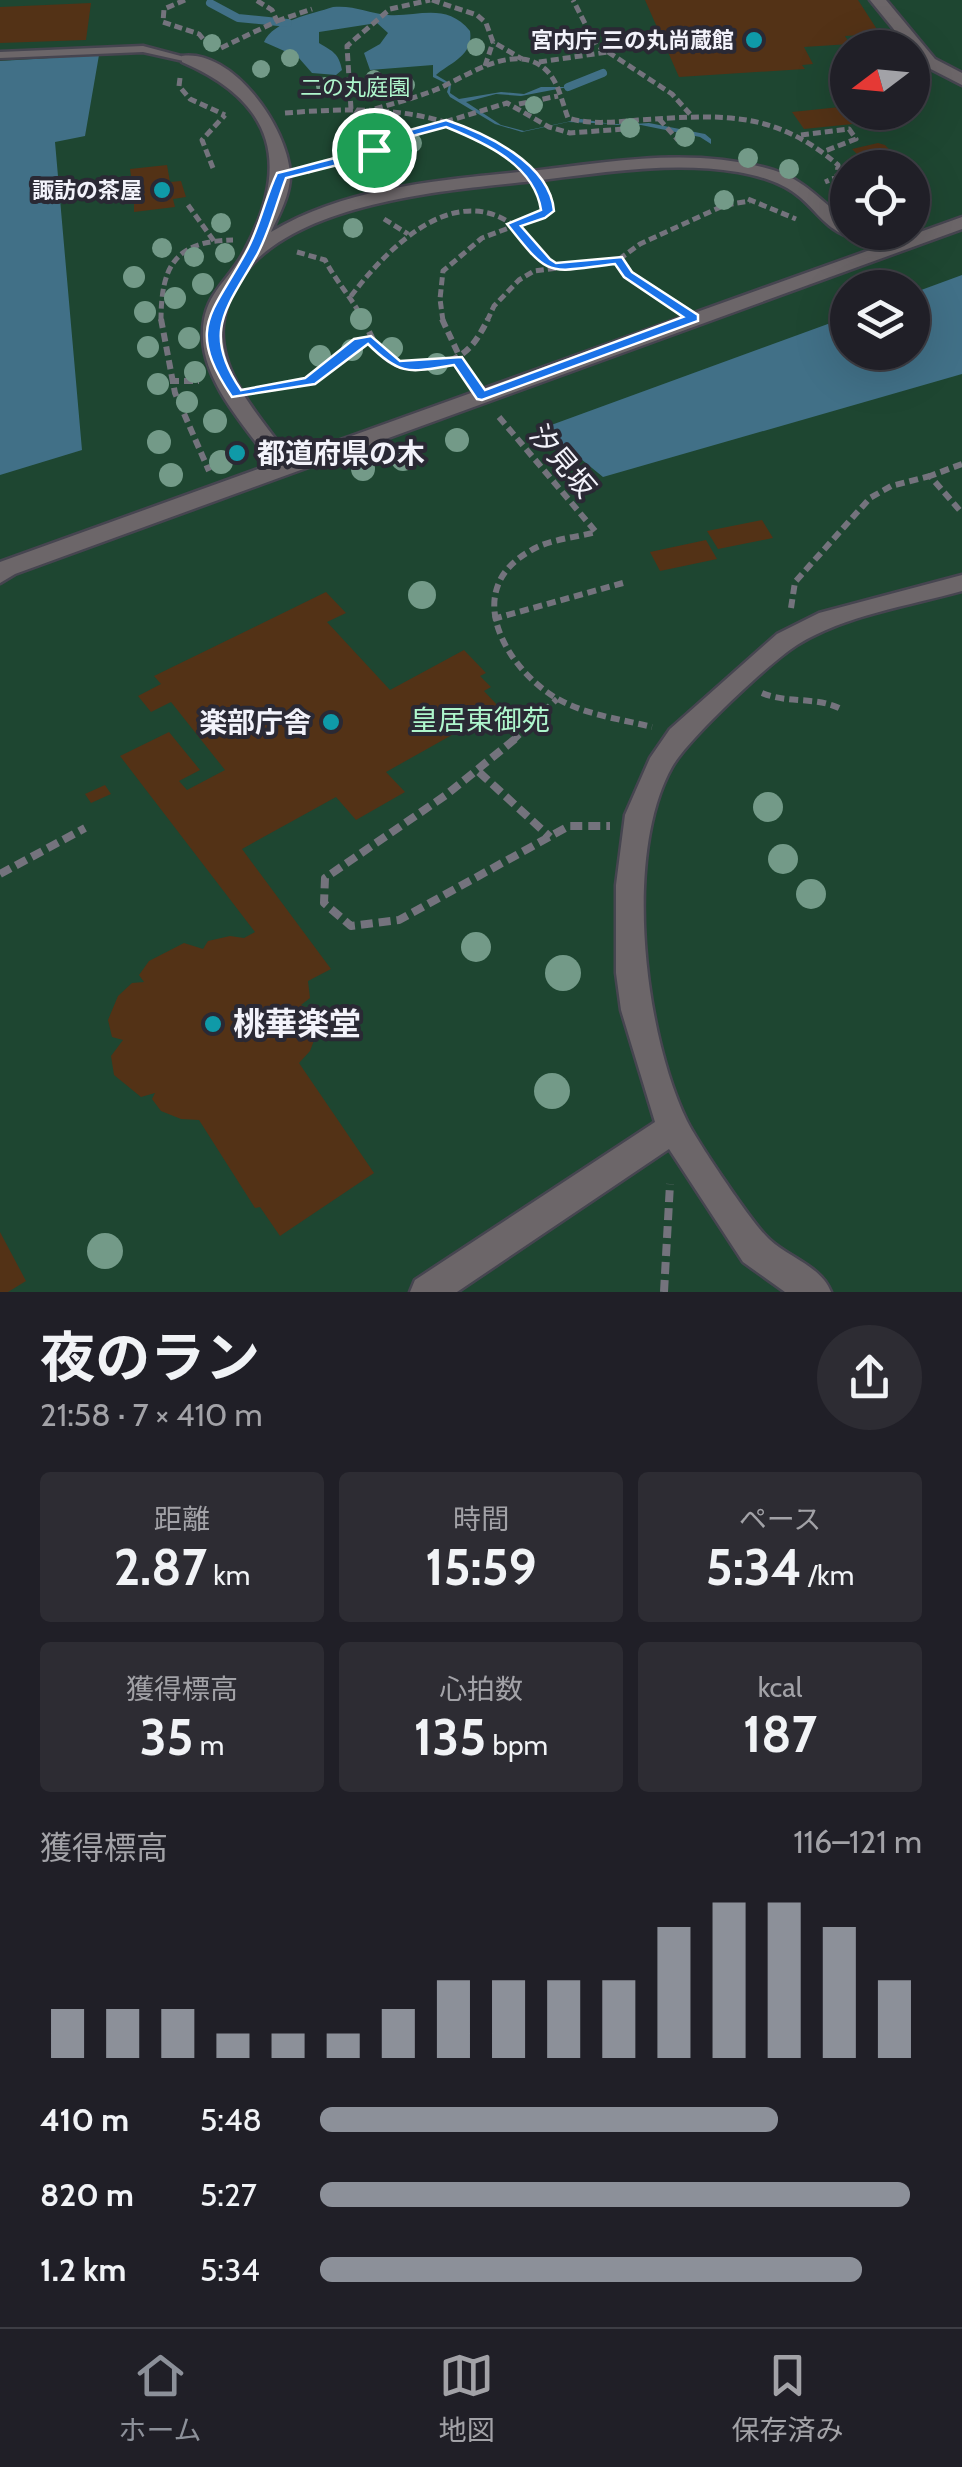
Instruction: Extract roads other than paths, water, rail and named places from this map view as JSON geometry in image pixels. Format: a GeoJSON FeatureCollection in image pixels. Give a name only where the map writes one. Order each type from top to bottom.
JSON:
{"type":"FeatureCollection","features":[{"type":"Feature","properties":{"kind":"street"},"geometry":{"type":"LineString","coordinates":[[878,0],[929,62],[962,80]]}},
{"type":"Feature","properties":{"kind":"street"},"geometry":{"type":"LineString","coordinates":[[188,58],[226,76],[250,96],[264,116],[282,175],[253,251],[222,302],[212,341],[220,369],[285,466]]}},
{"type":"Feature","properties":{"kind":"street"},"geometry":{"type":"LineString","coordinates":[[253,251],[292,227],[362,204],[490,180],[700,163],[739,166],[806,192],[830,218]]}},
{"type":"Feature","properties":{"kind":"street"},"geometry":{"type":"LineString","coordinates":[[930,233],[962,222]]}},
{"type":"Feature","properties":{"kind":"street"},"geometry":{"type":"LineString","coordinates":[[0,575],[7,568],[883,250]]}},
{"type":"Feature","properties":{"kind":"street"},"geometry":{"type":"LineString","coordinates":[[814,1292],[755,1250],[673,1128],[636,1010],[631,974],[630,884],[638,826],[659,765],[679,736],[786,640],[828,619],[962,583]]}},
{"type":"Feature","properties":{"kind":"street"},"geometry":{"type":"LineString","coordinates":[[427,1292],[673,1128]]}},
{"type":"Feature","properties":{"kind":"lane"},"geometry":{"type":"LineString","coordinates":[[0,55],[142,49],[188,58]]}},
{"type":"Feature","properties":{"kind":"water"},"geometry":{"type":"Polygon","coordinates":[[[333,7],[388,15],[442,14],[461,22],[470,31],[468,47],[436,75],[451,84],[450,93],[459,99],[501,92],[524,94],[541,87],[568,87],[521,96],[496,94],[466,102],[501,125],[524,131],[581,119],[609,124],[568,122],[522,132],[495,124],[450,97],[449,85],[433,77],[433,65],[370,70],[364,53],[380,44],[388,33],[377,23],[319,32],[319,43],[339,60],[342,70],[336,75],[312,73],[298,57],[264,42],[284,24],[333,7]]]}},
{"type":"Feature","properties":{"kind":"water"},"geometry":{"type":"Polygon","coordinates":[[[99,55],[85,136],[55,142],[82,450],[0,475],[0,61],[99,55]]]}},
{"type":"Feature","properties":{"kind":"water"},"geometry":{"type":"Polygon","coordinates":[[[649,123],[705,134],[711,144],[700,137],[627,124],[649,123]]]}},
{"type":"Feature","properties":{"kind":"water"},"geometry":{"type":"Polygon","coordinates":[[[962,275],[962,374],[603,477],[543,428],[830,323],[830,370],[930,370],[930,287],[962,275]]]}},
{"type":"Feature","properties":{"kind":"waterway"},"geometry":{"type":"LineString","coordinates":[[210,3],[238,18],[288,23]]}},
{"type":"Feature","properties":{"kind":"waterway"},"geometry":{"type":"LineString","coordinates":[[568,87],[603,73]]}},
{"type":"Feature","properties":{"kind":"place","name":"宮内庁 三の丸尚蔵館"},"geometry":{"type":"Point","coordinates":[754,40]}},
{"type":"Feature","properties":{"kind":"place","name":"諏訪の茶屋"},"geometry":{"type":"Point","coordinates":[162,190]}},
{"type":"Feature","properties":{"kind":"place","name":"都道府県の木"},"geometry":{"type":"Point","coordinates":[237,453]}},
{"type":"Feature","properties":{"kind":"place","name":"楽部庁舎"},"geometry":{"type":"Point","coordinates":[331,722]}},
{"type":"Feature","properties":{"kind":"place","name":"桃華楽堂"},"geometry":{"type":"Point","coordinates":[213,1024]}},
{"type":"Feature","properties":{"kind":"park label","name":"二の丸庭園"},"geometry":{"type":"Point","coordinates":[355,87]}},
{"type":"Feature","properties":{"kind":"park label","name":"皇居東御苑"},"geometry":{"type":"Point","coordinates":[480,720]}}]}
